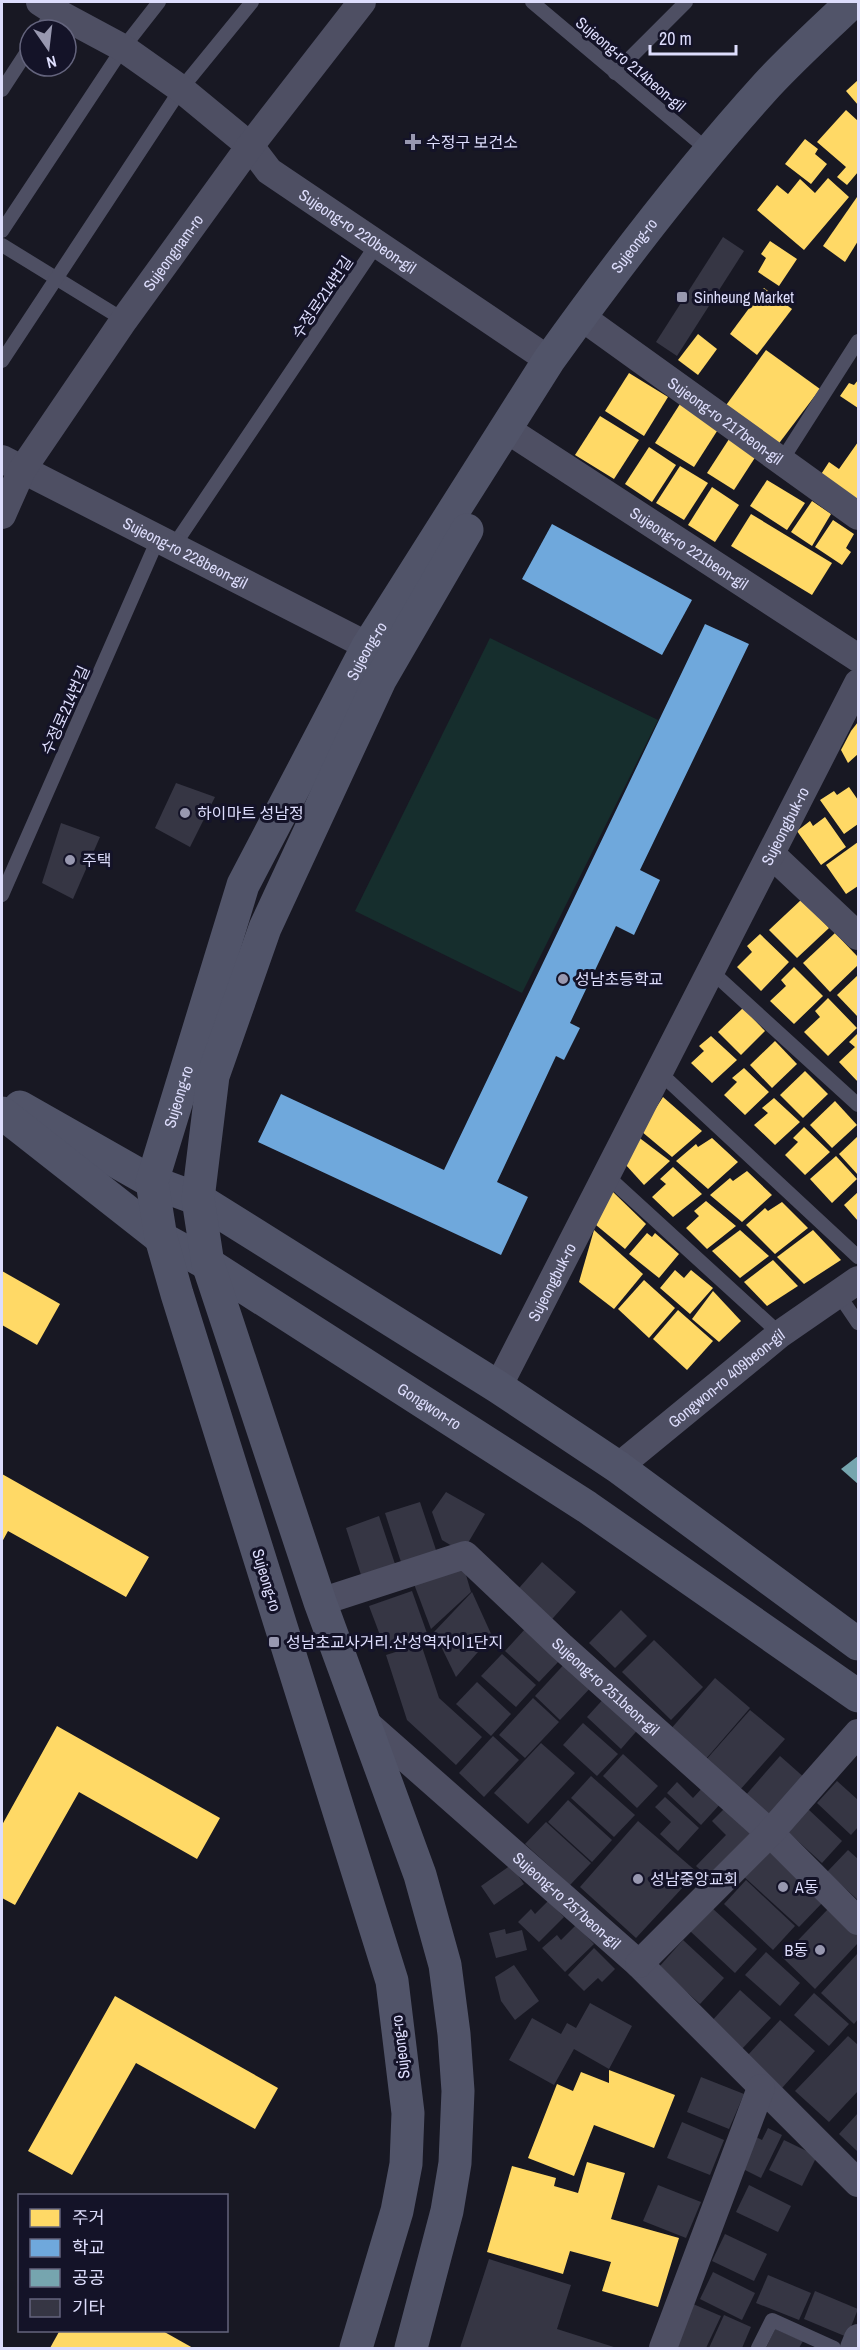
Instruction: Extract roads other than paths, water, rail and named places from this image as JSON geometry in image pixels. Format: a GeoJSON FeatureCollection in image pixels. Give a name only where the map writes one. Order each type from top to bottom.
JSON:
{"type":"FeatureCollection","features":[{"type":"Feature","properties":{"kind":"main road","name":"Sujeong-ro"},"geometry":{"type":"LineString","coordinates":[[356,2349],[397,2211],[406,2164],[408,2113],[392,1981],[160,1238],[152,1182],[243,885],[368,646],[549,360],[709,151],[769,83],[852,2]]}},
{"type":"Feature","properties":{"kind":"main road","name":"Sujeong-ro"},"geometry":{"type":"LineString","coordinates":[[411,2349],[447,2211],[455,2163],[457,2068],[445,1965],[420,1875],[320,1602],[208,1264],[198,1199],[213,1076],[265,928],[380,680],[520,438],[594,326],[717,168],[797,77],[858,22]]}},
{"type":"Feature","properties":{"kind":"main road"},"geometry":{"type":"LineString","coordinates":[[2,1097],[152,1182],[198,1199],[498,1387],[618,1467],[858,1644]]}},
{"type":"Feature","properties":{"kind":"main road","name":"Gongwon-ro"},"geometry":{"type":"LineString","coordinates":[[2,1113],[160,1238],[208,1264],[587,1507],[858,1696]]}},
{"type":"Feature","properties":{"kind":"street","name":"Sujeongnam-ro"},"geometry":{"type":"LineString","coordinates":[[2,515],[12,465],[124,320],[250,146],[362,2]]}},
{"type":"Feature","properties":{"kind":"street","name":"Sujeong-ro 220beon-gil"},"geometry":{"type":"LineString","coordinates":[[49,11],[123,48],[181,89],[250,146],[269,171],[549,360]]}},
{"type":"Feature","properties":{"kind":"street","name":"Sujeong-ro 217beon-gil"},"geometry":{"type":"LineString","coordinates":[[594,326],[858,516]]}},
{"type":"Feature","properties":{"kind":"street","name":"Sujeong-ro 221beon-gil"},"geometry":{"type":"LineString","coordinates":[[520,438],[858,658]]}},
{"type":"Feature","properties":{"kind":"street","name":"Sujeong-ro 228beon-gil"},"geometry":{"type":"LineString","coordinates":[[12,465],[368,646]]}},
{"type":"Feature","properties":{"kind":"street","name":"Sujeongbuk-ro"},"geometry":{"type":"LineString","coordinates":[[498,1387],[858,683]]}},
{"type":"Feature","properties":{"kind":"street"},"geometry":{"type":"LineString","coordinates":[[772,855],[858,936]]}},
{"type":"Feature","properties":{"kind":"street","name":"Gongwon-ro 409beon-gil"},"geometry":{"type":"LineString","coordinates":[[618,1467],[780,1334],[849,1287]]}},
{"type":"Feature","properties":{"kind":"street","name":"Sujeong-ro 251beon-gil"},"geometry":{"type":"LineString","coordinates":[[320,1602],[465,1555],[561,1646],[770,1833],[858,1921]]}},
{"type":"Feature","properties":{"kind":"street","name":"Sujeong-ro 257beon-gil"},"geometry":{"type":"LineString","coordinates":[[366,1723],[639,1964],[858,2183]]}},
{"type":"Feature","properties":{"kind":"street"},"geometry":{"type":"LineString","coordinates":[[639,1964],[770,1833],[858,1732]]}},
{"type":"Feature","properties":{"kind":"street"},"geometry":{"type":"LineString","coordinates":[[663,2349],[761,2088]]}},
{"type":"Feature","properties":{"kind":"street"},"geometry":{"type":"LineString","coordinates":[[854,2349],[858,2338]]}},
{"type":"Feature","properties":{"kind":"lane"},"geometry":{"type":"LineString","coordinates":[[2,231],[123,48],[159,2]]}},
{"type":"Feature","properties":{"kind":"lane"},"geometry":{"type":"LineString","coordinates":[[2,361],[181,89],[252,2]]}},
{"type":"Feature","properties":{"kind":"lane","name":"Sujeong-ro 214beon-gil"},"geometry":{"type":"LineString","coordinates":[[532,2],[709,151]]}},
{"type":"Feature","properties":{"kind":"lane"},"geometry":{"type":"LineString","coordinates":[[615,73],[686,2]]}},
{"type":"Feature","properties":{"kind":"lane"},"geometry":{"type":"LineString","coordinates":[[2,90],[18,65]]}},
{"type":"Feature","properties":{"kind":"lane","name":"수정로214번길"},"geometry":{"type":"LineString","coordinates":[[2,895],[166,543],[377,244]]}},
{"type":"Feature","properties":{"kind":"lane"},"geometry":{"type":"LineString","coordinates":[[2,245],[124,320]]}},
{"type":"Feature","properties":{"kind":"lane"},"geometry":{"type":"LineString","coordinates":[[782,460],[858,341]]}},
{"type":"Feature","properties":{"kind":"lane"},"geometry":{"type":"LineString","coordinates":[[711,971],[858,1105]]}},
{"type":"Feature","properties":{"kind":"lane"},"geometry":{"type":"LineString","coordinates":[[659,1072],[858,1257]]}},
{"type":"Feature","properties":{"kind":"lane"},"geometry":{"type":"LineString","coordinates":[[606,1175],[780,1334]]}},
{"type":"Feature","properties":{"kind":"lane","name":"Gongwon-ro 409beon-gil"},"geometry":{"type":"LineString","coordinates":[[849,1287],[858,1323]]}},
{"type":"Feature","properties":{"kind":"lane"},"geometry":{"type":"LineString","coordinates":[[758,2349],[772,2320],[834,2349]]}},
{"type":"Feature","properties":{"kind":"place","name":"수정구 보건소"},"geometry":{"type":"Point","coordinates":[413,142]}},
{"type":"Feature","properties":{"kind":"place","name":"Sinheung Market"},"geometry":{"type":"Point","coordinates":[682,297]}},
{"type":"Feature","properties":{"kind":"place","name":"하이마트 성남정"},"geometry":{"type":"Point","coordinates":[185,813]}},
{"type":"Feature","properties":{"kind":"place","name":"주택"},"geometry":{"type":"Point","coordinates":[70,860]}},
{"type":"Feature","properties":{"kind":"place","name":"성남초등학교"},"geometry":{"type":"Point","coordinates":[563,979]}},
{"type":"Feature","properties":{"kind":"place","name":"성남초교사거리.산성역자이1단지"},"geometry":{"type":"Point","coordinates":[274,1642]}},
{"type":"Feature","properties":{"kind":"place","name":"성남중앙교회"},"geometry":{"type":"Point","coordinates":[638,1879]}},
{"type":"Feature","properties":{"kind":"place","name":"A동"},"geometry":{"type":"Point","coordinates":[783,1887]}},
{"type":"Feature","properties":{"kind":"place","name":"B동"},"geometry":{"type":"Point","coordinates":[820,1950]}}]}
